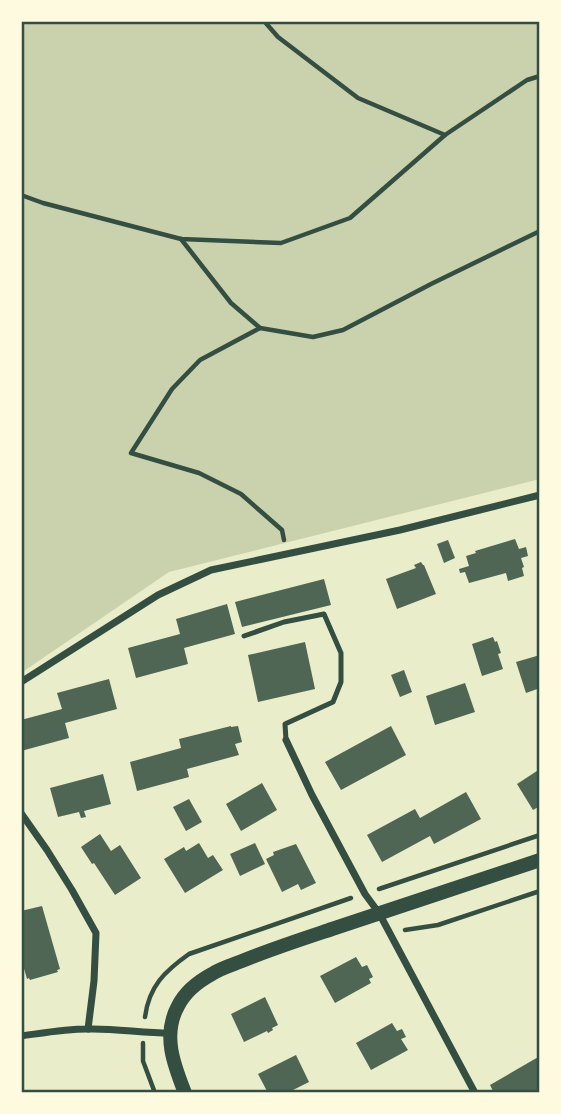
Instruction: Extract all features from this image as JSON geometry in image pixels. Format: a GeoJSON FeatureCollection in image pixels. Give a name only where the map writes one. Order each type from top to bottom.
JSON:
{"type":"FeatureCollection","features":[{"type":"Feature","properties":{"kind":"main road"},"geometry":{"type":"LineString","coordinates":[[186,1093],[176,1072],[170,1033],[172,1020],[183,999],[202,980],[271,949],[540,860]]}},
{"type":"Feature","properties":{"kind":"street"},"geometry":{"type":"LineString","coordinates":[[21,682],[158,595],[199,575],[540,495]]}},
{"type":"Feature","properties":{"kind":"street"},"geometry":{"type":"LineString","coordinates":[[286,740],[365,894],[379,913],[474,1093]]}},
{"type":"Feature","properties":{"kind":"street"},"geometry":{"type":"LineString","coordinates":[[21,813],[72,890],[96,933],[88,1029]]}},
{"type":"Feature","properties":{"kind":"street"},"geometry":{"type":"LineString","coordinates":[[21,1036],[88,1029],[170,1033]]}},
{"type":"Feature","properties":{"kind":"lane"},"geometry":{"type":"LineString","coordinates":[[244,636],[284,622],[324,614],[341,653],[341,682],[333,702],[285,724],[286,740]]}},
{"type":"Feature","properties":{"kind":"path"},"geometry":{"type":"LineString","coordinates":[[264,21],[278,37],[358,98],[445,135]]}},
{"type":"Feature","properties":{"kind":"path"},"geometry":{"type":"LineString","coordinates":[[21,195],[181,239],[281,243],[350,218],[445,135],[527,80],[540,76]]}},
{"type":"Feature","properties":{"kind":"path"},"geometry":{"type":"LineString","coordinates":[[181,239],[231,303],[260,328],[313,337],[343,330],[540,231]]}},
{"type":"Feature","properties":{"kind":"path"},"geometry":{"type":"LineString","coordinates":[[260,328],[200,360],[172,389],[131,453],[200,472],[241,494],[282,530],[287,553]]}},
{"type":"Feature","properties":{"kind":"path"},"geometry":{"type":"LineString","coordinates":[[378,889],[540,835]]}},
{"type":"Feature","properties":{"kind":"path"},"geometry":{"type":"LineString","coordinates":[[405,930],[438,925],[540,891]]}},
{"type":"Feature","properties":{"kind":"path"},"geometry":{"type":"LineString","coordinates":[[149,1082],[156,1079]]}},
{"type":"Feature","properties":{"kind":"green space"},"geometry":{"type":"Polygon","coordinates":[[[21,21],[540,21],[540,479],[169,572],[21,673],[21,21]]]}},
{"type":"Feature","properties":{"kind":"building"},"geometry":{"type":"Polygon","coordinates":[[[515,539],[519,549],[526,547],[528,556],[521,558],[524,576],[508,581],[506,573],[469,583],[465,572],[460,573],[459,569],[469,566],[466,556],[515,539]]]}},
{"type":"Feature","properties":{"kind":"building"},"geometry":{"type":"Polygon","coordinates":[[[448,540],[455,558],[444,563],[437,544],[448,540]]]}},
{"type":"Feature","properties":{"kind":"building"},"geometry":{"type":"Polygon","coordinates":[[[421,562],[436,594],[397,609],[386,579],[416,568],[414,565],[421,562]]]}},
{"type":"Feature","properties":{"kind":"building"},"geometry":{"type":"Polygon","coordinates":[[[324,579],[331,605],[242,627],[235,602],[324,579]]]}},
{"type":"Feature","properties":{"kind":"building"},"geometry":{"type":"Polygon","coordinates":[[[227,604],[235,634],[184,648],[188,664],[136,678],[128,648],[180,634],[176,619],[227,604]]]}},
{"type":"Feature","properties":{"kind":"building"},"geometry":{"type":"Polygon","coordinates":[[[493,637],[501,653],[498,654],[503,669],[482,676],[472,644],[493,637]]]}},
{"type":"Feature","properties":{"kind":"building"},"geometry":{"type":"Polygon","coordinates":[[[305,642],[315,689],[258,702],[248,655],[305,642]]]}},
{"type":"Feature","properties":{"kind":"building"},"geometry":{"type":"Polygon","coordinates":[[[540,655],[540,688],[526,693],[516,662],[540,655]]]}},
{"type":"Feature","properties":{"kind":"building"},"geometry":{"type":"Polygon","coordinates":[[[404,670],[412,692],[400,697],[391,675],[404,670]]]}},
{"type":"Feature","properties":{"kind":"building"},"geometry":{"type":"Polygon","coordinates":[[[109,679],[117,709],[65,723],[69,738],[21,751],[21,720],[62,709],[57,693],[109,679]]]}},
{"type":"Feature","properties":{"kind":"building"},"geometry":{"type":"Polygon","coordinates":[[[465,683],[475,712],[435,725],[426,696],[465,683]]]}},
{"type":"Feature","properties":{"kind":"building"},"geometry":{"type":"Polygon","coordinates":[[[238,726],[242,742],[235,744],[239,755],[187,769],[189,777],[137,791],[130,762],[181,748],[179,739],[238,726]]]}},
{"type":"Feature","properties":{"kind":"building"},"geometry":{"type":"Polygon","coordinates":[[[391,726],[406,755],[341,790],[325,762],[391,726]]]}},
{"type":"Feature","properties":{"kind":"building"},"geometry":{"type":"Polygon","coordinates":[[[540,769],[540,806],[533,810],[517,784],[540,769]]]}},
{"type":"Feature","properties":{"kind":"building"},"geometry":{"type":"Polygon","coordinates":[[[103,774],[111,804],[84,811],[86,817],[81,818],[79,812],[58,817],[50,788],[103,774]]]}},
{"type":"Feature","properties":{"kind":"building"},"geometry":{"type":"Polygon","coordinates":[[[262,783],[277,810],[241,831],[226,804],[262,783]]]}},
{"type":"Feature","properties":{"kind":"building"},"geometry":{"type":"Polygon","coordinates":[[[466,792],[481,819],[434,844],[430,836],[382,862],[367,835],[415,809],[420,818],[466,792]]]}},
{"type":"Feature","properties":{"kind":"building"},"geometry":{"type":"Polygon","coordinates":[[[189,799],[202,822],[186,831],[173,807],[189,799]]]}},
{"type":"Feature","properties":{"kind":"building"},"geometry":{"type":"Polygon","coordinates":[[[100,834],[111,851],[120,845],[141,878],[115,895],[81,847],[100,834]]]}},
{"type":"Feature","properties":{"kind":"building"},"geometry":{"type":"Polygon","coordinates":[[[199,843],[208,858],[213,855],[223,870],[185,893],[164,859],[184,847],[186,851],[199,843]]]}},
{"type":"Feature","properties":{"kind":"building"},"geometry":{"type":"Polygon","coordinates":[[[255,843],[265,864],[240,876],[230,854],[255,843]]]}},
{"type":"Feature","properties":{"kind":"building"},"geometry":{"type":"Polygon","coordinates":[[[296,844],[316,883],[301,890],[298,884],[282,892],[266,859],[274,855],[273,852],[296,844]]]}},
{"type":"Feature","properties":{"kind":"building"},"geometry":{"type":"Polygon","coordinates":[[[42,906],[60,969],[58,972],[30,980],[27,979],[21,958],[21,911],[42,906]]]}},
{"type":"Feature","properties":{"kind":"building"},"geometry":{"type":"Polygon","coordinates":[[[356,957],[362,967],[367,965],[373,977],[369,979],[371,983],[335,1003],[320,976],[356,957]]]}},
{"type":"Feature","properties":{"kind":"building"},"geometry":{"type":"Polygon","coordinates":[[[265,997],[278,1025],[268,1033],[267,1031],[244,1042],[231,1014],[265,997]]]}},
{"type":"Feature","properties":{"kind":"building"},"geometry":{"type":"Polygon","coordinates":[[[392,1023],[397,1031],[402,1029],[406,1037],[401,1039],[408,1050],[371,1070],[356,1043],[392,1023]]]}},
{"type":"Feature","properties":{"kind":"building"},"geometry":{"type":"Polygon","coordinates":[[[296,1055],[309,1082],[287,1093],[268,1093],[258,1074],[296,1055]]]}},
{"type":"Feature","properties":{"kind":"building"},"geometry":{"type":"Polygon","coordinates":[[[540,1056],[540,1093],[494,1093],[490,1085],[540,1056]]]}}]}
